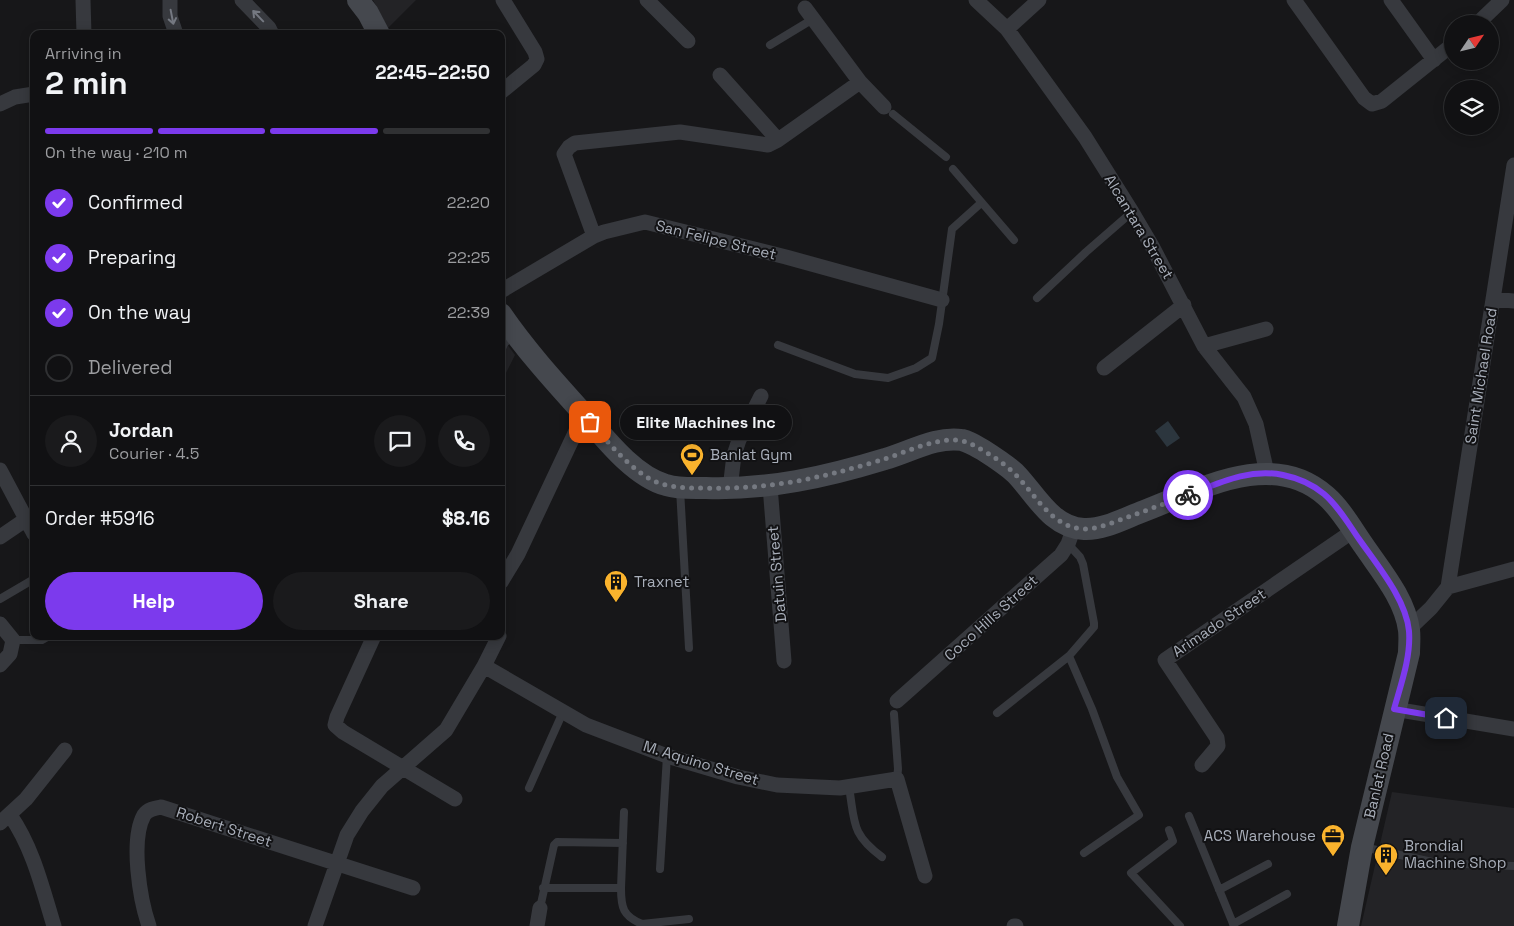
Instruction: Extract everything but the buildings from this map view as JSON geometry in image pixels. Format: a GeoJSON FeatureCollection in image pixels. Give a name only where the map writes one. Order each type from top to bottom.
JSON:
{"type":"FeatureCollection","features":[{"type":"Feature","properties":{"kind":"street"},"geometry":{"type":"LineString","coordinates":[[83,0],[84,30]]}},
{"type":"Feature","properties":{"kind":"street"},"geometry":{"type":"LineString","coordinates":[[170,0],[170,16],[175,30]]}},
{"type":"Feature","properties":{"kind":"street"},"geometry":{"type":"LineString","coordinates":[[242,0],[270,30]]}},
{"type":"Feature","properties":{"kind":"street"},"geometry":{"type":"LineString","coordinates":[[358,0],[368,13],[377,30]]}},
{"type":"Feature","properties":{"kind":"street"},"geometry":{"type":"LineString","coordinates":[[503,0],[535,52],[536,60],[534,65],[505,89]]}},
{"type":"Feature","properties":{"kind":"street"},"geometry":{"type":"LineString","coordinates":[[647,0],[688,41]]}},
{"type":"Feature","properties":{"kind":"street","name":"Alcantara Street"},"geometry":{"type":"LineString","coordinates":[[976,0],[1007,29],[1085,137],[1132,212],[1184,305],[1204,346],[1244,397],[1256,424],[1267,473]]}},
{"type":"Feature","properties":{"kind":"street"},"geometry":{"type":"LineString","coordinates":[[1007,29],[1038,0]]}},
{"type":"Feature","properties":{"kind":"street"},"geometry":{"type":"LineString","coordinates":[[1294,0],[1364,98],[1372,104],[1382,101],[1444,52]]}},
{"type":"Feature","properties":{"kind":"street"},"geometry":{"type":"LineString","coordinates":[[1392,0],[1434,60]]}},
{"type":"Feature","properties":{"kind":"street"},"geometry":{"type":"LineString","coordinates":[[1485,15],[1496,2]]}},
{"type":"Feature","properties":{"kind":"street"},"geometry":{"type":"LineString","coordinates":[[804,5],[860,82],[888,110]]}},
{"type":"Feature","properties":{"kind":"street"},"geometry":{"type":"LineString","coordinates":[[720,75],[778,140]]}},
{"type":"Feature","properties":{"kind":"street"},"geometry":{"type":"LineString","coordinates":[[594,236],[564,154],[569,147],[575,144],[680,132],[768,145],[778,140],[860,82]]}},
{"type":"Feature","properties":{"kind":"street"},"geometry":{"type":"LineString","coordinates":[[0,104],[15,97],[30,95]]}},
{"type":"Feature","properties":{"kind":"street","name":"Saint Michael Road"},"geometry":{"type":"LineString","coordinates":[[1448,587],[1514,165]]}},
{"type":"Feature","properties":{"kind":"street","name":"San Felipe Street"},"geometry":{"type":"LineString","coordinates":[[505,289],[594,236],[645,222],[786,257],[942,300]]}},
{"type":"Feature","properties":{"kind":"street"},"geometry":{"type":"LineString","coordinates":[[1493,299],[1514,301]]}},
{"type":"Feature","properties":{"kind":"street"},"geometry":{"type":"LineString","coordinates":[[1104,368],[1184,305]]}},
{"type":"Feature","properties":{"kind":"street","name":"Banlat Road"},"geometry":{"type":"LineString","coordinates":[[505,320],[537,363],[616,449],[636,468],[653,480],[666,485],[730,489],[770,486],[822,477],[892,457],[931,443],[966,441],[998,458],[1071,536],[1084,529],[1110,524],[1228,479],[1242,476],[1267,473],[1282,475],[1311,485],[1325,495],[1335,506],[1392,588],[1399,600],[1409,629],[1409,653],[1362,847],[1348,926]]}},
{"type":"Feature","properties":{"kind":"street"},"geometry":{"type":"LineString","coordinates":[[1204,346],[1266,329]]}},
{"type":"Feature","properties":{"kind":"street"},"geometry":{"type":"LineString","coordinates":[[730,489],[734,456],[739,440],[761,396]]}},
{"type":"Feature","properties":{"kind":"street"},"geometry":{"type":"LineString","coordinates":[[505,575],[518,554],[584,414]]}},
{"type":"Feature","properties":{"kind":"street"},"geometry":{"type":"LineString","coordinates":[[1,475],[30,527]]}},
{"type":"Feature","properties":{"kind":"street","name":"Datuin Street"},"geometry":{"type":"LineString","coordinates":[[770,486],[784,661]]}},
{"type":"Feature","properties":{"kind":"street"},"geometry":{"type":"LineString","coordinates":[[0,537],[26,520]]}},
{"type":"Feature","properties":{"kind":"street","name":"Arimado Street"},"geometry":{"type":"LineString","coordinates":[[1202,765],[1218,746],[1217,738],[1165,660],[1353,531]]}},
{"type":"Feature","properties":{"kind":"street","name":"Coco Hills Street"},"geometry":{"type":"LineString","coordinates":[[896,708],[1061,555],[1071,536]]}},
{"type":"Feature","properties":{"kind":"street"},"geometry":{"type":"LineString","coordinates":[[1409,629],[1431,608],[1448,587],[1514,569]]}},
{"type":"Feature","properties":{"kind":"street"},"geometry":{"type":"LineString","coordinates":[[0,624],[13,640],[10,654],[0,665]]}},
{"type":"Feature","properties":{"kind":"street"},"geometry":{"type":"LineString","coordinates":[[372,640],[337,717],[335,726],[455,799]]}},
{"type":"Feature","properties":{"kind":"street"},"geometry":{"type":"LineString","coordinates":[[315,926],[347,835],[362,810],[382,786],[446,730],[484,666],[497,640]]}},
{"type":"Feature","properties":{"kind":"street","name":"M. Aquino Street"},"geometry":{"type":"LineString","coordinates":[[484,666],[586,725],[668,756],[738,777],[777,785],[840,788],[897,779]]}},
{"type":"Feature","properties":{"kind":"street"},"geometry":{"type":"LineString","coordinates":[[1394,709],[1514,729]]}},
{"type":"Feature","properties":{"kind":"street"},"geometry":{"type":"LineString","coordinates":[[54,926],[32,856],[20,829],[5,819],[26,799],[65,750]]}},
{"type":"Feature","properties":{"kind":"street"},"geometry":{"type":"LineString","coordinates":[[897,779],[925,876]]}},
{"type":"Feature","properties":{"kind":"street","name":"Robert Street"},"geometry":{"type":"LineString","coordinates":[[149,926],[139,884],[139,834],[144,814],[150,809],[161,807],[413,888]]}},
{"type":"Feature","properties":{"kind":"street"},"geometry":{"type":"LineString","coordinates":[[537,926],[540,908]]}},
{"type":"Feature","properties":{"kind":"lane"},"geometry":{"type":"LineString","coordinates":[[770,45],[804,5]]}},
{"type":"Feature","properties":{"kind":"lane"},"geometry":{"type":"LineString","coordinates":[[888,110],[946,157]]}},
{"type":"Feature","properties":{"kind":"lane"},"geometry":{"type":"LineString","coordinates":[[953,169],[1014,240]]}},
{"type":"Feature","properties":{"kind":"lane"},"geometry":{"type":"LineString","coordinates":[[778,346],[855,374],[888,378],[916,368],[932,358],[952,229],[981,203]]}},
{"type":"Feature","properties":{"kind":"lane"},"geometry":{"type":"LineString","coordinates":[[1036,298],[1132,212]]}},
{"type":"Feature","properties":{"kind":"lane"},"geometry":{"type":"LineString","coordinates":[[680,487],[689,648]]}},
{"type":"Feature","properties":{"kind":"lane"},"geometry":{"type":"LineString","coordinates":[[997,714],[1070,656],[1092,629],[1094,624],[1083,564],[1071,536]]}},
{"type":"Feature","properties":{"kind":"lane"},"geometry":{"type":"LineString","coordinates":[[0,599],[30,581]]}},
{"type":"Feature","properties":{"kind":"lane"},"geometry":{"type":"LineString","coordinates":[[13,640],[30,640]]}},
{"type":"Feature","properties":{"kind":"lane"},"geometry":{"type":"LineString","coordinates":[[1070,656],[1117,777],[1139,815],[1084,854]]}},
{"type":"Feature","properties":{"kind":"lane"},"geometry":{"type":"LineString","coordinates":[[896,708],[897,779]]}},
{"type":"Feature","properties":{"kind":"lane"},"geometry":{"type":"LineString","coordinates":[[529,788],[563,712]]}},
{"type":"Feature","properties":{"kind":"lane"},"geometry":{"type":"LineString","coordinates":[[660,869],[668,756]]}},
{"type":"Feature","properties":{"kind":"lane"},"geometry":{"type":"LineString","coordinates":[[849,787],[856,831],[882,857]]}},
{"type":"Feature","properties":{"kind":"lane"},"geometry":{"type":"LineString","coordinates":[[624,812],[621,888],[623,908],[631,919],[642,924],[689,919]]}},
{"type":"Feature","properties":{"kind":"lane"},"geometry":{"type":"LineString","coordinates":[[1189,816],[1234,925],[1288,894]]}},
{"type":"Feature","properties":{"kind":"lane"},"geometry":{"type":"LineString","coordinates":[[1169,830],[1173,841],[1131,873],[1180,926]]}},
{"type":"Feature","properties":{"kind":"lane"},"geometry":{"type":"LineString","coordinates":[[540,908],[554,845],[557,842],[623,843]]}},
{"type":"Feature","properties":{"kind":"lane"},"geometry":{"type":"LineString","coordinates":[[1362,847],[1436,863],[1514,866]]}},
{"type":"Feature","properties":{"kind":"lane"},"geometry":{"type":"LineString","coordinates":[[1219,890],[1268,864]]}},
{"type":"Feature","properties":{"kind":"lane"},"geometry":{"type":"LineString","coordinates":[[544,888],[621,888]]}},
{"type":"Feature","properties":{"kind":"shaded area"},"geometry":{"type":"Polygon","coordinates":[[[373,0],[416,0],[388,28],[373,0]]]}},
{"type":"Feature","properties":{"kind":"shaded area"},"geometry":{"type":"Polygon","coordinates":[[[505,341],[515,355],[505,375],[505,341]]]}},
{"type":"Feature","properties":{"kind":"shaded area"},"geometry":{"type":"Polygon","coordinates":[[[1168,421],[1180,438],[1167,447],[1155,431],[1168,421]]]}},
{"type":"Feature","properties":{"kind":"shaded area"},"geometry":{"type":"Polygon","coordinates":[[[1392,792],[1514,808],[1514,926],[1361,926],[1392,792]]]}},
{"type":"Feature","properties":{"kind":"way so far"},"geometry":{"type":"LineString","coordinates":[[590,422],[636,468],[653,480],[666,485],[680,487],[730,489],[796,482],[851,470],[931,443],[956,440],[966,441],[998,458],[1014,472],[1051,516],[1074,527],[1084,529],[1110,524],[1188,495]]}},
{"type":"Feature","properties":{"kind":"place","name":"Elite Machines Inc"},"geometry":{"type":"Point","coordinates":[590,422]}},
{"type":"Feature","properties":{"kind":"place","name":"Banlat Gym"},"geometry":{"type":"Point","coordinates":[692,476]}},
{"type":"Feature","properties":{"kind":"place","name":"Traxnet"},"geometry":{"type":"Point","coordinates":[616,603]}},
{"type":"Feature","properties":{"kind":"place","name":"ACS Warehouse"},"geometry":{"type":"Point","coordinates":[1333,857]}},
{"type":"Feature","properties":{"kind":"place","name":"Brondial Machine Shop"},"geometry":{"type":"Point","coordinates":[1386,876]}},
{"type":"Feature","properties":{"kind":"route"},"geometry":{"type":"LineString","coordinates":[[1188,495],[1228,479],[1267,473],[1298,479],[1325,495],[1385,576],[1404,613],[1409,629],[1409,653],[1394,709],[1446,718]]}}]}
